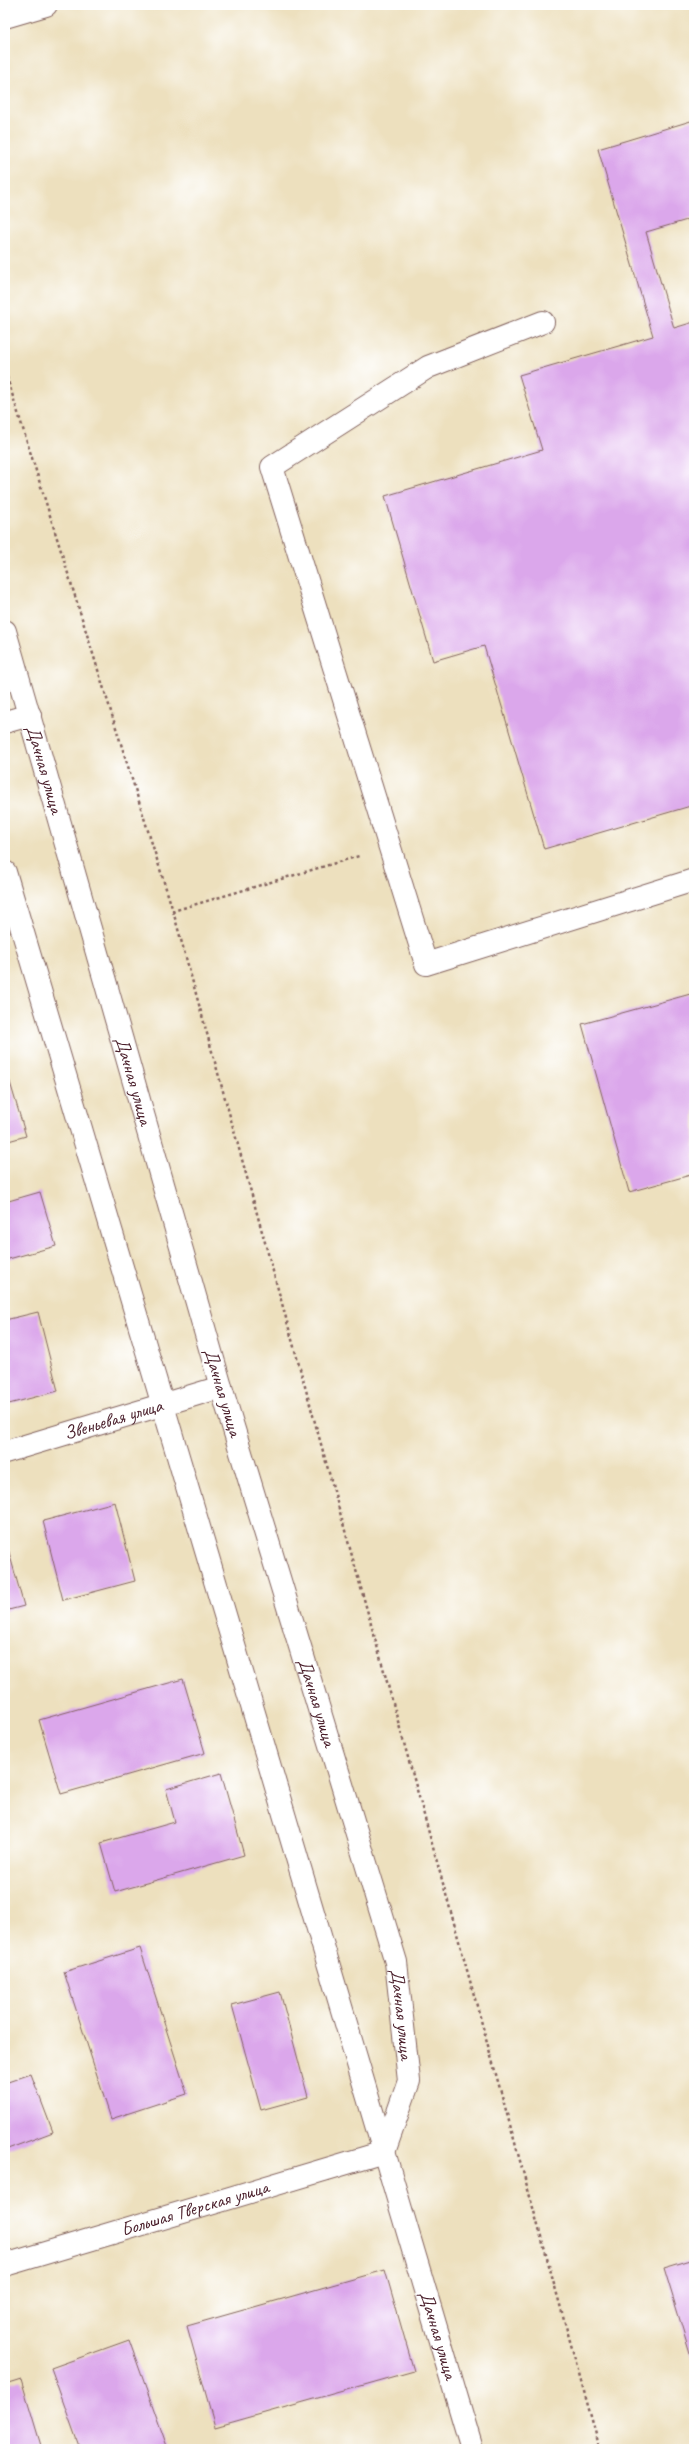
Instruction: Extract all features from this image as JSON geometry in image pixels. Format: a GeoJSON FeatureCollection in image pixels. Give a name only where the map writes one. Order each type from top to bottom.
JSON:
{"type":"FeatureCollection","features":[{"type":"Feature","properties":{"kind":"street"},"geometry":{"type":"LineString","coordinates":[[5,17],[46,5]]}},
{"type":"Feature","properties":{"kind":"street"},"geometry":{"type":"LineString","coordinates":[[544,322],[428,367],[272,467],[426,964],[694,880]]}},
{"type":"Feature","properties":{"kind":"street","name":"Дачная улица"},"geometry":{"type":"LineString","coordinates":[[5,632],[30,715],[221,1387],[396,1962],[410,2081],[384,2152]]}},
{"type":"Feature","properties":{"kind":"street"},"geometry":{"type":"LineString","coordinates":[[5,722],[30,715]]}},
{"type":"Feature","properties":{"kind":"street","name":"Дачная улица"},"geometry":{"type":"LineString","coordinates":[[5,872],[472,2449]]}},
{"type":"Feature","properties":{"kind":"street","name":"Звеньевая улица"},"geometry":{"type":"LineString","coordinates":[[5,1452],[221,1387]]}},
{"type":"Feature","properties":{"kind":"street","name":"Большая Тверская улица"},"geometry":{"type":"LineString","coordinates":[[5,2265],[384,2152]]}},
{"type":"Feature","properties":{"kind":"path"},"geometry":{"type":"LineString","coordinates":[[5,371],[173,911],[600,2449]]}},
{"type":"Feature","properties":{"kind":"path"},"geometry":{"type":"LineString","coordinates":[[173,911],[390,847]]}},
{"type":"Feature","properties":{"kind":"building"},"geometry":{"type":"Polygon","coordinates":[[[694,120],[694,218],[646,232],[674,328],[694,322],[694,805],[544,849],[484,646],[433,661],[385,496],[542,450],[519,375],[653,336],[598,149],[694,120]]]}},
{"type":"Feature","properties":{"kind":"building"},"geometry":{"type":"Polygon","coordinates":[[[694,993],[694,1174],[629,1192],[582,1024],[694,993]]]}},
{"type":"Feature","properties":{"kind":"building"},"geometry":{"type":"Polygon","coordinates":[[[9,1079],[26,1136],[5,1142],[5,1080],[9,1079]]]}},
{"type":"Feature","properties":{"kind":"building"},"geometry":{"type":"Polygon","coordinates":[[[40,1192],[56,1246],[5,1260],[5,1202],[40,1192]]]}},
{"type":"Feature","properties":{"kind":"building"},"geometry":{"type":"Polygon","coordinates":[[[38,1312],[58,1391],[5,1405],[5,1320],[38,1312]]]}},
{"type":"Feature","properties":{"kind":"building"},"geometry":{"type":"Polygon","coordinates":[[[115,1502],[135,1581],[63,1600],[43,1521],[115,1502]]]}},
{"type":"Feature","properties":{"kind":"building"},"geometry":{"type":"Polygon","coordinates":[[[5,1538],[24,1606],[5,1611],[5,1538]]]}},
{"type":"Feature","properties":{"kind":"building"},"geometry":{"type":"Polygon","coordinates":[[[183,1679],[205,1753],[61,1794],[39,1720],[183,1679]]]}},
{"type":"Feature","properties":{"kind":"building"},"geometry":{"type":"Polygon","coordinates":[[[221,1773],[244,1855],[115,1892],[101,1843],[175,1822],[166,1789],[221,1773]]]}},
{"type":"Feature","properties":{"kind":"building"},"geometry":{"type":"Polygon","coordinates":[[[140,1948],[187,2094],[111,2119],[64,1972],[140,1948]]]}},
{"type":"Feature","properties":{"kind":"building"},"geometry":{"type":"Polygon","coordinates":[[[280,1992],[308,2097],[261,2110],[232,2005],[280,1992]]]}},
{"type":"Feature","properties":{"kind":"building"},"geometry":{"type":"Polygon","coordinates":[[[31,2074],[53,2132],[5,2150],[5,2083],[31,2074]]]}},
{"type":"Feature","properties":{"kind":"building"},"geometry":{"type":"Polygon","coordinates":[[[694,2259],[694,2366],[664,2268],[694,2259]]]}},
{"type":"Feature","properties":{"kind":"building"},"geometry":{"type":"Polygon","coordinates":[[[385,2270],[414,2371],[215,2427],[187,2326],[385,2270]]]}},
{"type":"Feature","properties":{"kind":"building"},"geometry":{"type":"Polygon","coordinates":[[[129,2340],[168,2449],[80,2449],[51,2368],[129,2340]]]}},
{"type":"Feature","properties":{"kind":"building"},"geometry":{"type":"Polygon","coordinates":[[[21,2379],[42,2449],[5,2449],[5,2384],[21,2379]]]}}]}
